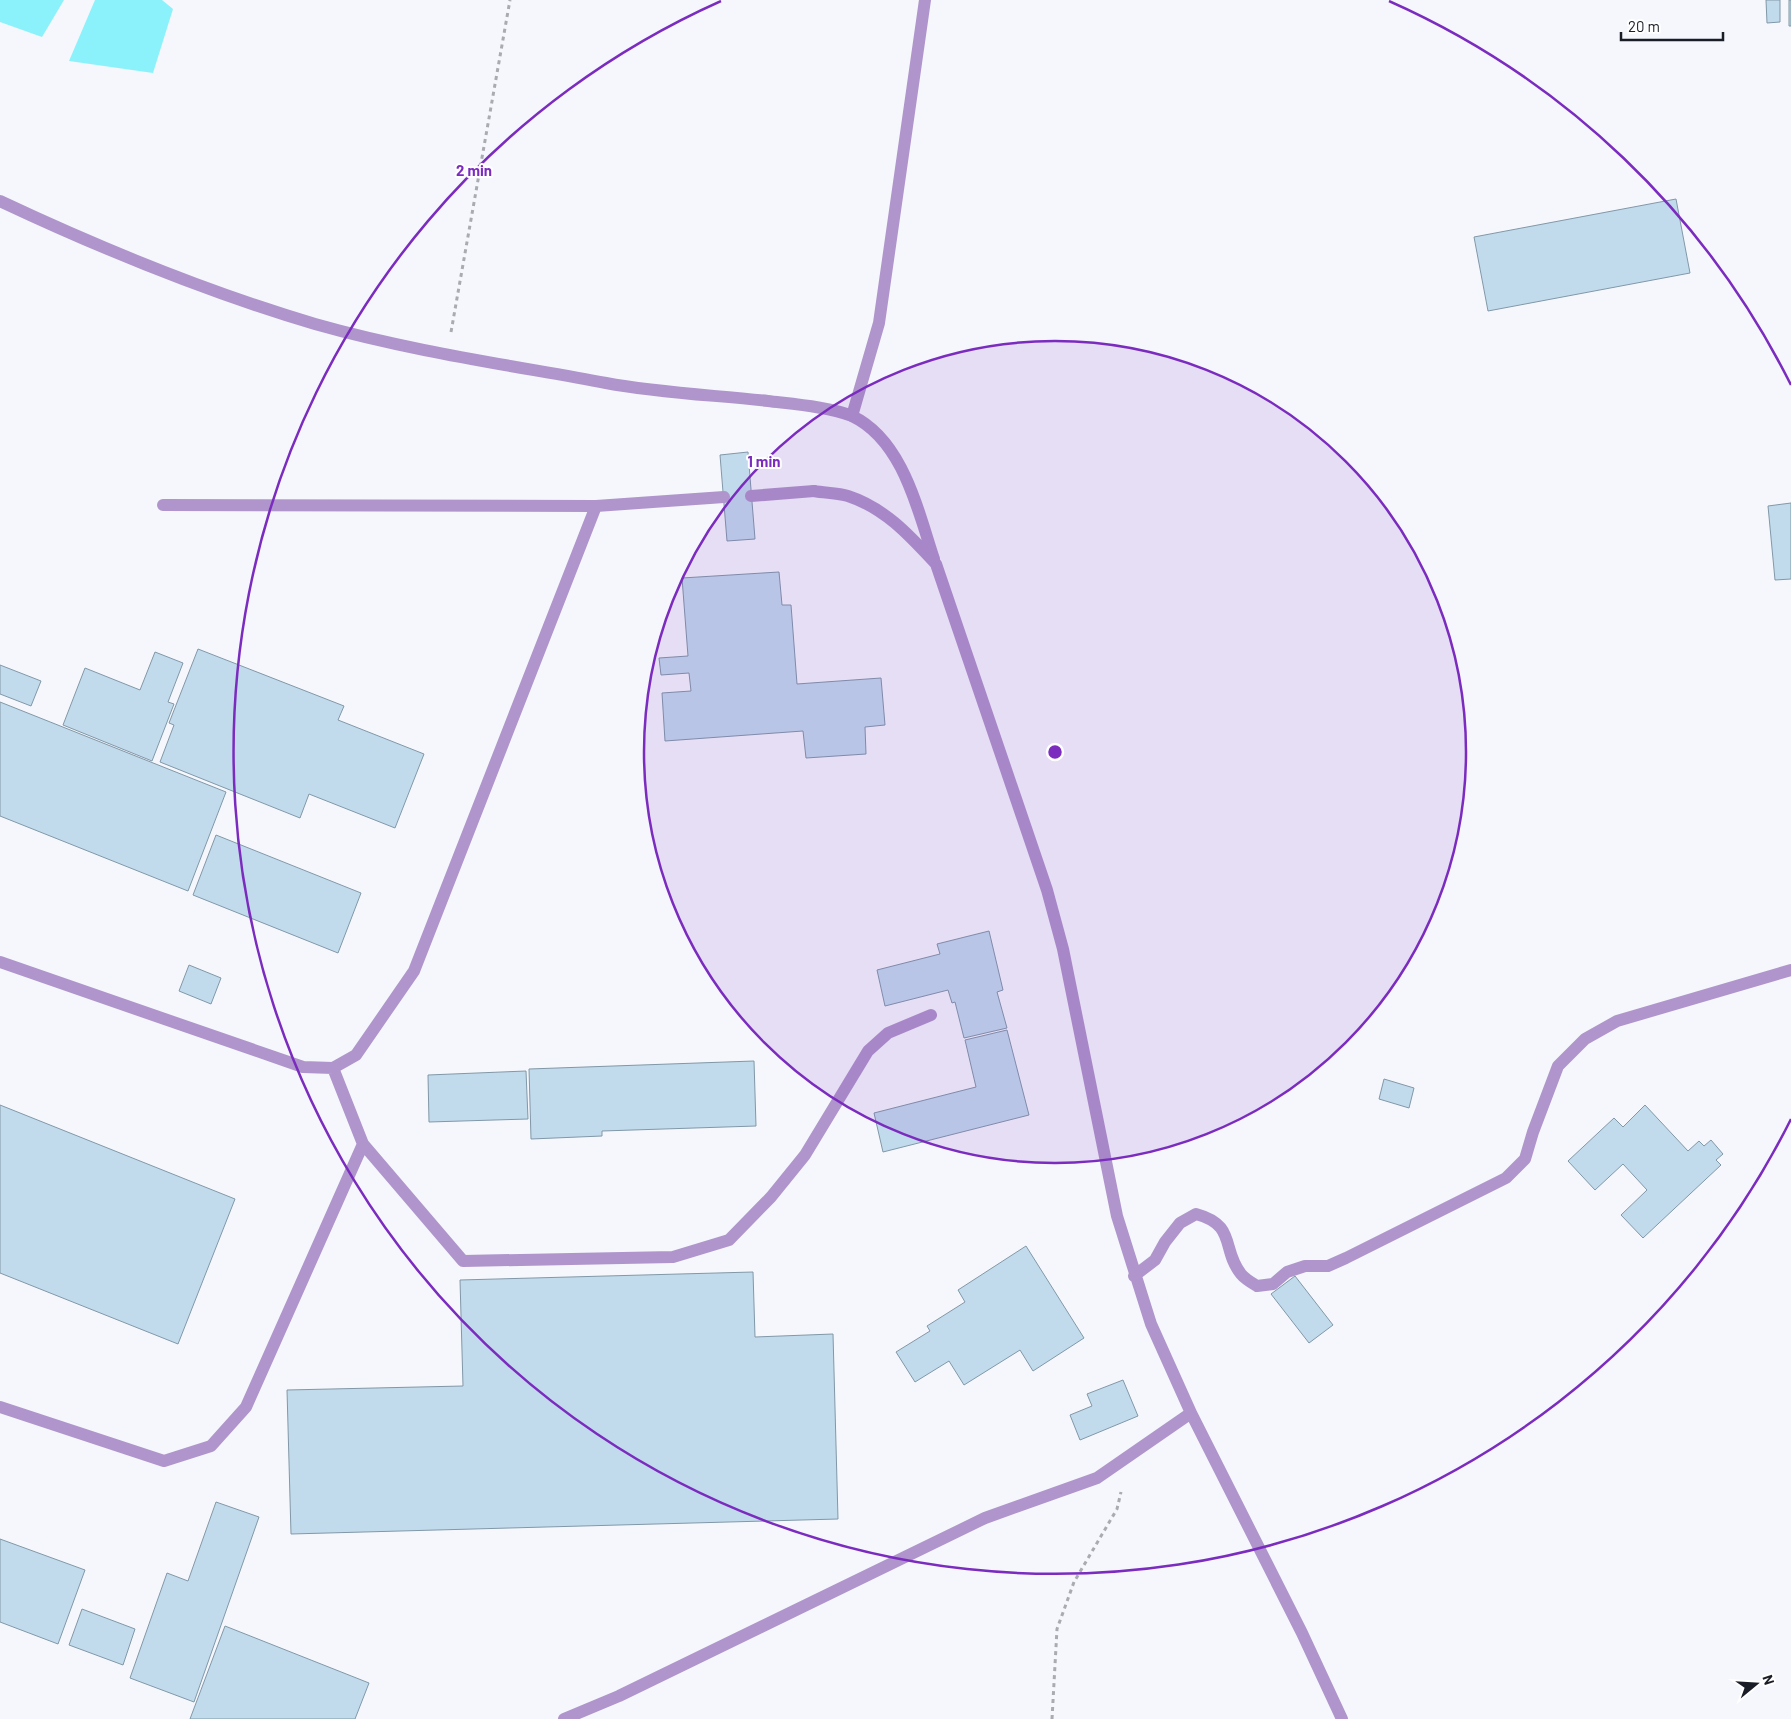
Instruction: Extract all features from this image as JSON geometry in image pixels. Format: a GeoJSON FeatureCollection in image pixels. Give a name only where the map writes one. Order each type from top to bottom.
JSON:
{"type":"FeatureCollection","features":[{"type":"Feature","properties":{"kind":"street"},"geometry":{"type":"LineString","coordinates":[[852,416],[879,324],[925,0]]}},
{"type":"Feature","properties":{"kind":"street"},"geometry":{"type":"LineString","coordinates":[[0,201],[76,236],[203,287],[316,324],[446,355],[633,388],[803,405],[852,416],[881,438],[906,477],[1047,890],[1063,948],[1117,1216],[1134,1276],[1151,1324],[1191,1413],[1302,1633],[1342,1719]]}},
{"type":"Feature","properties":{"kind":"street"},"geometry":{"type":"LineString","coordinates":[[751,496],[814,491],[847,496],[876,508],[906,532],[936,564]]}},
{"type":"Feature","properties":{"kind":"street"},"geometry":{"type":"LineString","coordinates":[[163,506],[596,506],[724,497]]}},
{"type":"Feature","properties":{"kind":"street"},"geometry":{"type":"LineString","coordinates":[[0,962],[304,1066],[333,1068],[356,1055],[414,971],[596,506]]}},
{"type":"Feature","properties":{"kind":"street"},"geometry":{"type":"LineString","coordinates":[[1134,1276],[1155,1260],[1180,1223],[1196,1214],[1212,1218],[1221,1228],[1225,1234],[1232,1258],[1241,1274],[1257,1286],[1273,1284],[1287,1272],[1305,1266],[1328,1266],[1346,1258],[1506,1178],[1525,1159],[1558,1066],[1586,1038],[1617,1021],[1791,970]]}},
{"type":"Feature","properties":{"kind":"street"},"geometry":{"type":"LineString","coordinates":[[333,1068],[363,1144],[463,1261],[673,1257],[729,1240],[771,1197],[805,1155],[868,1051],[888,1033],[931,1015]]}},
{"type":"Feature","properties":{"kind":"street"},"geometry":{"type":"LineString","coordinates":[[0,1406],[164,1461],[210,1446],[246,1407],[363,1144]]}},
{"type":"Feature","properties":{"kind":"street"},"geometry":{"type":"LineString","coordinates":[[564,1719],[619,1696],[985,1518],[1097,1478],[1191,1413]]}},
{"type":"Feature","properties":{"kind":"path"},"geometry":{"type":"LineString","coordinates":[[446,355],[460,286],[510,0]]}},
{"type":"Feature","properties":{"kind":"path"},"geometry":{"type":"LineString","coordinates":[[1052,1719],[1057,1629],[1074,1582],[1116,1509],[1123,1483],[1122,1460]]}},
{"type":"Feature","properties":{"kind":"water"},"geometry":{"type":"Polygon","coordinates":[[[0,0],[64,0],[42,37],[0,22],[0,0]]]}},
{"type":"Feature","properties":{"kind":"water"},"geometry":{"type":"Polygon","coordinates":[[[95,0],[162,0],[173,9],[153,73],[69,61],[95,0]]]}},
{"type":"Feature","properties":{"kind":"building"},"geometry":{"type":"Polygon","coordinates":[[[1766,0],[1780,0],[1780,22],[1767,23],[1766,0]]]}},
{"type":"Feature","properties":{"kind":"building"},"geometry":{"type":"Polygon","coordinates":[[[1789,0],[1791,0],[1791,26],[1789,26],[1789,0]]]}},
{"type":"Feature","properties":{"kind":"building"},"geometry":{"type":"Polygon","coordinates":[[[1676,199],[1690,273],[1488,311],[1474,237],[1676,199]]]}},
{"type":"Feature","properties":{"kind":"building"},"geometry":{"type":"Polygon","coordinates":[[[748,452],[755,539],[727,541],[720,455],[748,452]]]}},
{"type":"Feature","properties":{"kind":"building"},"geometry":{"type":"Polygon","coordinates":[[[1791,503],[1791,579],[1775,580],[1768,506],[1791,503]]]}},
{"type":"Feature","properties":{"kind":"building"},"geometry":{"type":"Polygon","coordinates":[[[779,572],[782,605],[791,605],[797,684],[881,678],[885,725],[865,727],[866,754],[806,758],[803,731],[665,741],[662,693],[691,691],[689,673],[661,675],[659,658],[688,656],[682,578],[779,572]]]}},
{"type":"Feature","properties":{"kind":"building"},"geometry":{"type":"Polygon","coordinates":[[[198,649],[344,706],[338,720],[424,754],[395,828],[309,794],[300,818],[160,762],[174,725],[169,723],[198,649]]]}},
{"type":"Feature","properties":{"kind":"building"},"geometry":{"type":"Polygon","coordinates":[[[155,652],[183,663],[168,702],[174,704],[152,761],[63,725],[85,668],[140,690],[155,652]]]}},
{"type":"Feature","properties":{"kind":"building"},"geometry":{"type":"Polygon","coordinates":[[[0,665],[41,681],[31,706],[0,694],[0,665]]]}},
{"type":"Feature","properties":{"kind":"building"},"geometry":{"type":"Polygon","coordinates":[[[0,702],[226,792],[188,891],[0,816],[0,702]]]}},
{"type":"Feature","properties":{"kind":"building"},"geometry":{"type":"Polygon","coordinates":[[[216,835],[361,893],[338,953],[193,895],[216,835]]]}},
{"type":"Feature","properties":{"kind":"building"},"geometry":{"type":"Polygon","coordinates":[[[989,931],[1003,990],[997,992],[1007,1028],[964,1038],[955,1002],[952,1003],[948,990],[885,1006],[877,970],[940,954],[937,944],[989,931]]]}},
{"type":"Feature","properties":{"kind":"building"},"geometry":{"type":"Polygon","coordinates":[[[189,965],[221,978],[211,1004],[179,991],[189,965]]]}},
{"type":"Feature","properties":{"kind":"building"},"geometry":{"type":"Polygon","coordinates":[[[1007,1030],[1029,1115],[883,1152],[874,1113],[976,1087],[965,1040],[1007,1030]]]}},
{"type":"Feature","properties":{"kind":"building"},"geometry":{"type":"Polygon","coordinates":[[[754,1061],[756,1126],[602,1131],[602,1136],[531,1139],[529,1069],[754,1061]]]}},
{"type":"Feature","properties":{"kind":"building"},"geometry":{"type":"Polygon","coordinates":[[[526,1071],[528,1119],[429,1122],[428,1075],[526,1071]]]}},
{"type":"Feature","properties":{"kind":"building"},"geometry":{"type":"Polygon","coordinates":[[[1384,1079],[1414,1088],[1409,1108],[1379,1099],[1384,1079]]]}},
{"type":"Feature","properties":{"kind":"building"},"geometry":{"type":"Polygon","coordinates":[[[0,1105],[235,1199],[178,1344],[0,1273],[0,1105]]]}},
{"type":"Feature","properties":{"kind":"building"},"geometry":{"type":"Polygon","coordinates":[[[1645,1105],[1688,1151],[1699,1141],[1704,1146],[1711,1140],[1723,1154],[1716,1160],[1721,1165],[1643,1238],[1621,1215],[1647,1190],[1623,1164],[1595,1190],[1568,1161],[1614,1118],[1623,1127],[1645,1105]]]}},
{"type":"Feature","properties":{"kind":"building"},"geometry":{"type":"Polygon","coordinates":[[[1026,1246],[1084,1338],[1033,1371],[1020,1350],[964,1385],[949,1361],[915,1382],[896,1352],[930,1331],[927,1326],[965,1302],[958,1290],[1026,1246]]]}},
{"type":"Feature","properties":{"kind":"building"},"geometry":{"type":"Polygon","coordinates":[[[753,1272],[755,1337],[833,1334],[838,1519],[291,1534],[287,1390],[463,1386],[460,1280],[753,1272]]]}},
{"type":"Feature","properties":{"kind":"building"},"geometry":{"type":"Polygon","coordinates":[[[1295,1276],[1333,1325],[1309,1343],[1271,1294],[1295,1276]]]}},
{"type":"Feature","properties":{"kind":"building"},"geometry":{"type":"Polygon","coordinates":[[[1123,1380],[1138,1416],[1080,1440],[1070,1415],[1092,1406],[1087,1394],[1123,1380]]]}},
{"type":"Feature","properties":{"kind":"building"},"geometry":{"type":"Polygon","coordinates":[[[216,1502],[259,1517],[194,1702],[130,1678],[167,1573],[188,1581],[216,1502]]]}},
{"type":"Feature","properties":{"kind":"building"},"geometry":{"type":"Polygon","coordinates":[[[0,1539],[85,1570],[58,1644],[0,1622],[0,1539]]]}},
{"type":"Feature","properties":{"kind":"building"},"geometry":{"type":"Polygon","coordinates":[[[82,1609],[135,1629],[123,1665],[69,1645],[82,1609]]]}},
{"type":"Feature","properties":{"kind":"building"},"geometry":{"type":"Polygon","coordinates":[[[225,1626],[369,1683],[355,1719],[190,1719],[225,1626]]]}}]}
